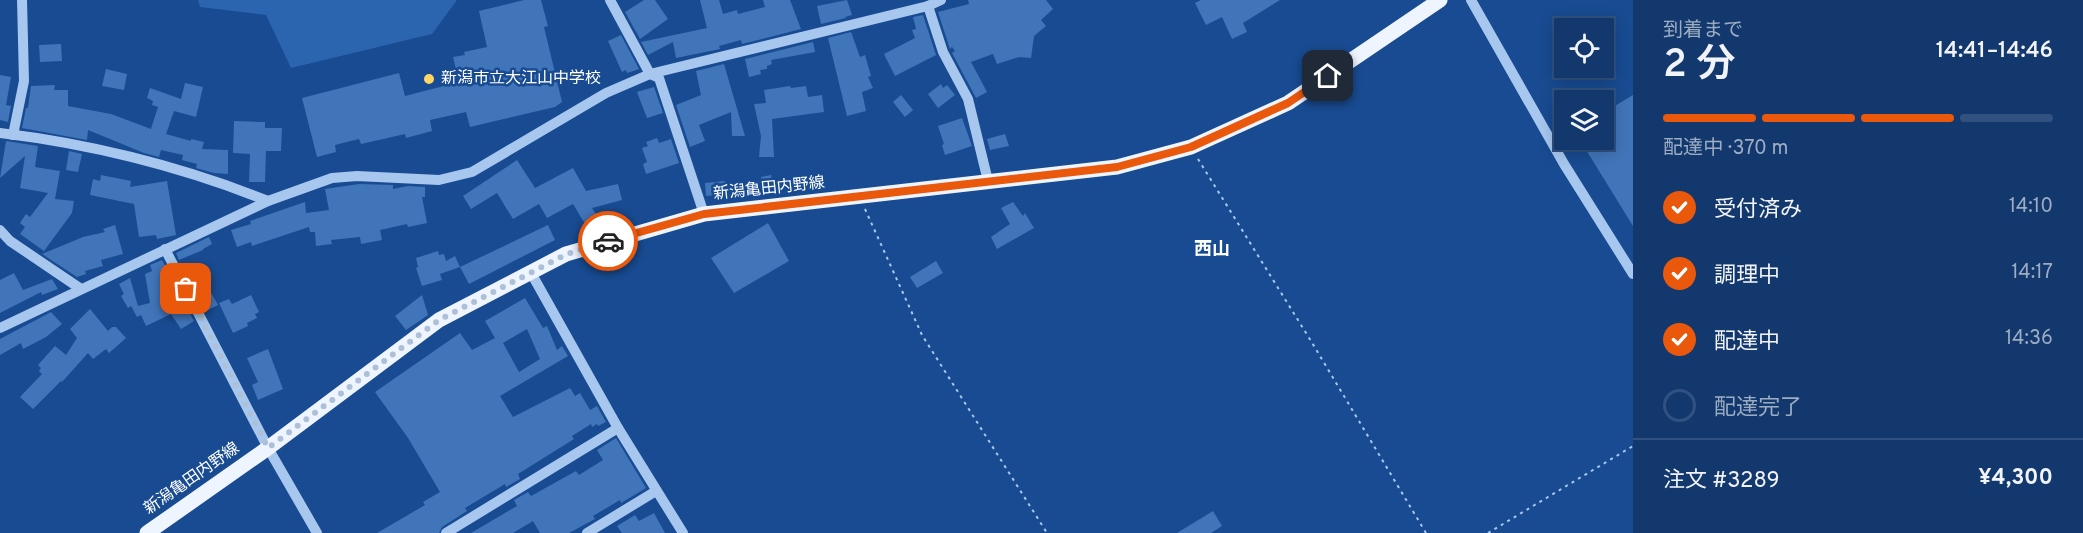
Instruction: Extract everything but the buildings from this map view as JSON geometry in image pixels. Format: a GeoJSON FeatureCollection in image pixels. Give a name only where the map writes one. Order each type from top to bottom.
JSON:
{"type":"FeatureCollection","features":[{"type":"Feature","properties":{"kind":"main road","name":"新潟亀田内野線"},"geometry":{"type":"LineString","coordinates":[[147,533],[268,448],[439,320],[530,271],[567,254],[704,214],[1117,167],[1191,147],[1288,103],[1424,4],[1440,0]]}},
{"type":"Feature","properties":{"kind":"street"},"geometry":{"type":"LineString","coordinates":[[14,135],[24,81],[22,0]]}},
{"type":"Feature","properties":{"kind":"street"},"geometry":{"type":"LineString","coordinates":[[624,0],[612,3],[650,74],[659,78],[704,214]]}},
{"type":"Feature","properties":{"kind":"street"},"geometry":{"type":"LineString","coordinates":[[0,328],[268,201],[332,178],[357,176],[439,180],[472,172],[606,93],[650,74],[928,6],[941,0]]}},
{"type":"Feature","properties":{"kind":"street"},"geometry":{"type":"LineString","coordinates":[[1471,0],[1564,164],[1633,274]]}},
{"type":"Feature","properties":{"kind":"street"},"geometry":{"type":"LineString","coordinates":[[928,6],[943,52],[968,99],[988,181]]}},
{"type":"Feature","properties":{"kind":"street"},"geometry":{"type":"LineString","coordinates":[[0,133],[106,151],[226,184],[268,201]]}},
{"type":"Feature","properties":{"kind":"street"},"geometry":{"type":"LineString","coordinates":[[0,230],[10,241],[81,290]]}},
{"type":"Feature","properties":{"kind":"street"},"geometry":{"type":"LineString","coordinates":[[165,249],[268,448],[317,533]]}},
{"type":"Feature","properties":{"kind":"street"},"geometry":{"type":"LineString","coordinates":[[530,271],[618,428],[683,533]]}},
{"type":"Feature","properties":{"kind":"street"},"geometry":{"type":"LineString","coordinates":[[446,533],[618,428]]}},
{"type":"Feature","properties":{"kind":"street"},"geometry":{"type":"LineString","coordinates":[[587,533],[656,491]]}},
{"type":"Feature","properties":{"kind":"path"},"geometry":{"type":"LineString","coordinates":[[1191,147],[1426,533]]}},
{"type":"Feature","properties":{"kind":"path"},"geometry":{"type":"LineString","coordinates":[[860,197],[922,335],[1047,533]]}},
{"type":"Feature","properties":{"kind":"path"},"geometry":{"type":"LineString","coordinates":[[1488,533],[1633,446]]}},
{"type":"Feature","properties":{"kind":"shaded area"},"geometry":{"type":"Polygon","coordinates":[[[198,0],[457,0],[432,34],[291,68],[266,15],[200,7],[198,0]]]}},
{"type":"Feature","properties":{"kind":"way so far"},"geometry":{"type":"LineString","coordinates":[[186,289],[268,448],[439,320],[530,271],[567,254],[608,241]]}},
{"type":"Feature","properties":{"kind":"place","name":"新潟市立大江山中学校"},"geometry":{"type":"Point","coordinates":[429,79]}},
{"type":"Feature","properties":{"kind":"district","name":"西山"},"geometry":{"type":"Point","coordinates":[1212,250]}},
{"type":"Feature","properties":{"kind":"route"},"geometry":{"type":"LineString","coordinates":[[608,241],[704,214],[1117,167],[1191,147],[1288,103],[1328,76]]}}]}
